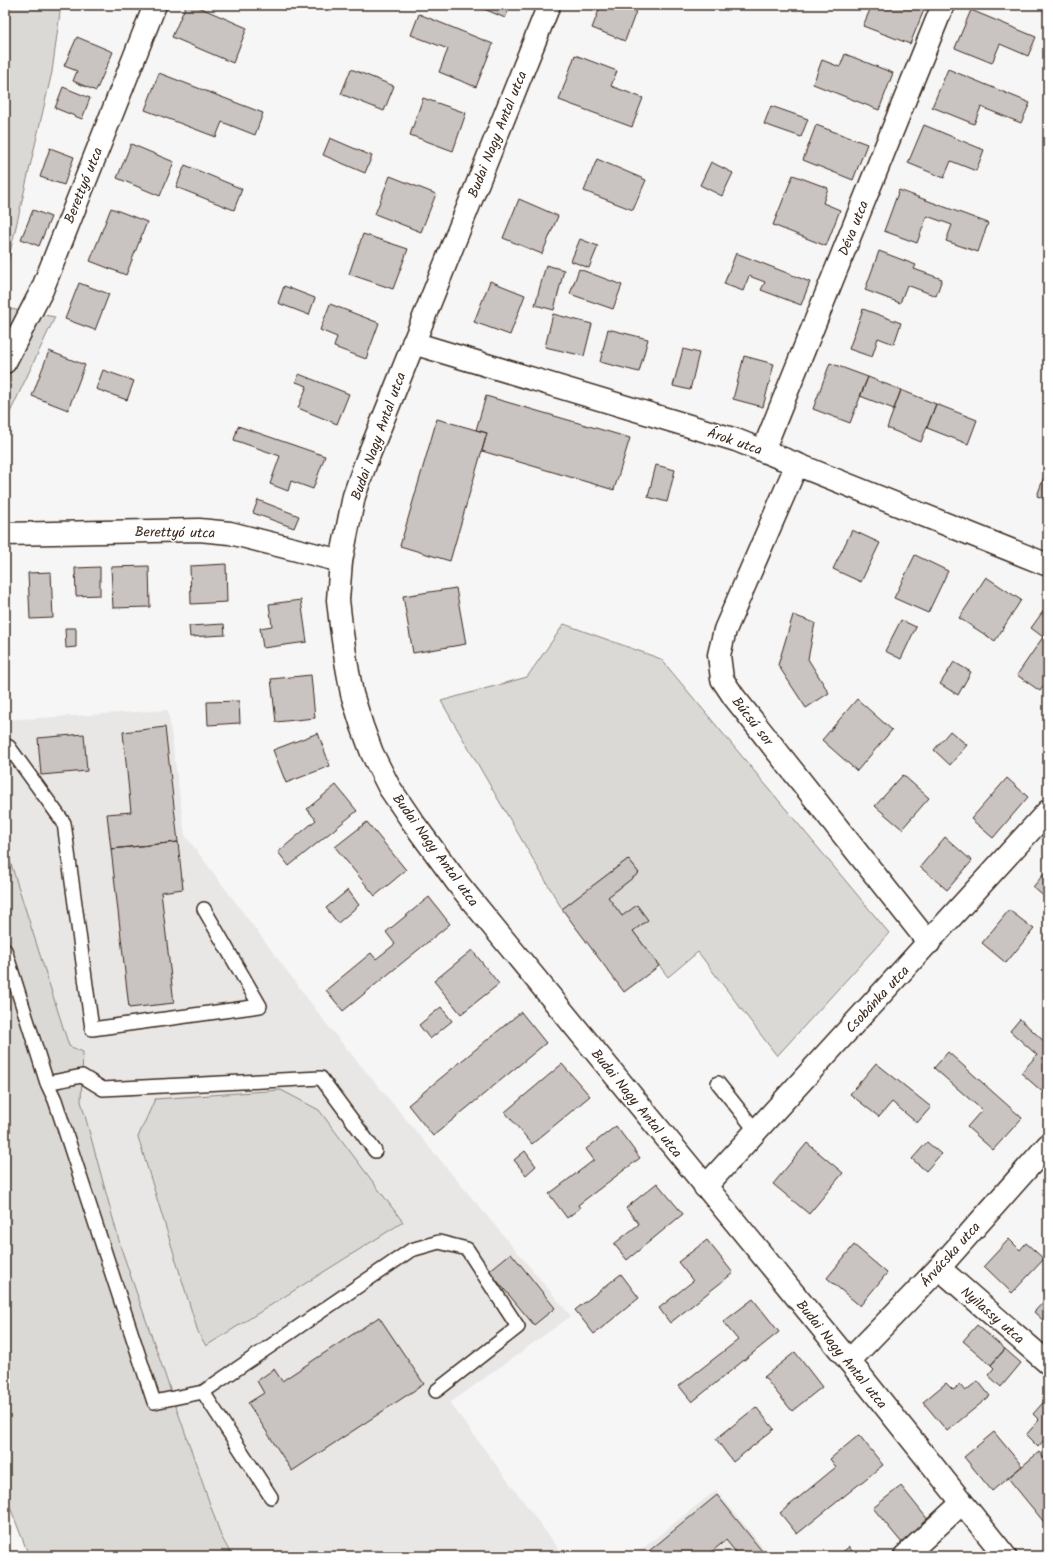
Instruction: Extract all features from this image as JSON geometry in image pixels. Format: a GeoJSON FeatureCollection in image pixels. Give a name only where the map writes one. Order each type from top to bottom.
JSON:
{"type":"FeatureCollection","features":[{"type":"Feature","properties":{"kind":"street","name":"Berettyó utca"},"geometry":{"type":"LineString","coordinates":[[5,362],[42,290],[155,5]]}},
{"type":"Feature","properties":{"kind":"street","name":"Budai Nagy Antal utca"},"geometry":{"type":"LineString","coordinates":[[549,5],[366,462],[354,496],[341,561],[338,600],[352,694],[372,752],[390,787],[412,821],[459,884],[705,1187],[849,1361],[1005,1556]]}},
{"type":"Feature","properties":{"kind":"street","name":"Déva utca"},"geometry":{"type":"LineString","coordinates":[[763,451],[944,5]]}},
{"type":"Feature","properties":{"kind":"street","name":"Árok utca"},"geometry":{"type":"LineString","coordinates":[[413,344],[736,440],[1048,565]]}},
{"type":"Feature","properties":{"kind":"street","name":"Búcsú sor"},"geometry":{"type":"LineString","coordinates":[[797,464],[725,630],[719,655],[722,679],[734,697],[929,943]]}},
{"type":"Feature","properties":{"kind":"street","name":"Berettyó utca"},"geometry":{"type":"LineString","coordinates":[[5,534],[199,530],[230,533],[341,561]]}},
{"type":"Feature","properties":{"kind":"street","name":"Csobánka utca"},"geometry":{"type":"LineString","coordinates":[[705,1187],[1048,811]]}},
{"type":"Feature","properties":{"kind":"street","name":"Árvácska utca"},"geometry":{"type":"LineString","coordinates":[[849,1361],[939,1268],[1048,1145]]}},
{"type":"Feature","properties":{"kind":"street","name":"Nyilassy utca"},"geometry":{"type":"LineString","coordinates":[[939,1268],[1048,1363]]}},
{"type":"Feature","properties":{"kind":"street"},"geometry":{"type":"LineString","coordinates":[[905,1556],[962,1503]]}},
{"type":"Feature","properties":{"kind":"lane"},"geometry":{"type":"LineString","coordinates":[[5,745],[9,747],[64,823],[92,1029],[260,1006],[204,909]]}},
{"type":"Feature","properties":{"kind":"lane"},"geometry":{"type":"LineString","coordinates":[[5,950],[47,1083],[55,1100],[154,1402],[203,1392],[411,1250],[439,1242],[467,1249],[518,1327],[436,1391]]}},
{"type":"Feature","properties":{"kind":"lane"},"geometry":{"type":"LineString","coordinates":[[47,1083],[82,1076],[103,1089],[321,1078],[375,1151]]}},
{"type":"Feature","properties":{"kind":"lane"},"geometry":{"type":"LineString","coordinates":[[718,1083],[756,1131]]}},
{"type":"Feature","properties":{"kind":"lane"},"geometry":{"type":"LineString","coordinates":[[203,1392],[272,1497]]}},
{"type":"Feature","properties":{"kind":"shaded area"},"geometry":{"type":"Polygon","coordinates":[[[5,5],[61,5],[52,72],[5,274],[5,5]]]}},
{"type":"Feature","properties":{"kind":"shaded area"},"geometry":{"type":"Polygon","coordinates":[[[5,308],[55,317],[5,423],[5,308]]]}},
{"type":"Feature","properties":{"kind":"shaded area"},"geometry":{"type":"Polygon","coordinates":[[[564,624],[661,659],[889,933],[777,1056],[698,952],[668,977],[633,931],[648,920],[622,916],[608,897],[639,873],[628,859],[562,909],[441,701],[527,677],[564,624]]]}},
{"type":"Feature","properties":{"kind":"shaded area"},"geometry":{"type":"Polygon","coordinates":[[[168,710],[185,835],[332,1031],[571,1316],[450,1403],[564,1556],[232,1556],[221,1536],[121,1248],[81,1101],[83,1052],[69,1046],[5,845],[5,720],[168,710]]]}},
{"type":"Feature","properties":{"kind":"shaded area"},"geometry":{"type":"Polygon","coordinates":[[[5,845],[69,1046],[83,1052],[81,1101],[121,1248],[221,1536],[232,1556],[29,1556],[5,1494],[5,845]]]}},
{"type":"Feature","properties":{"kind":"shaded area"},"geometry":{"type":"Polygon","coordinates":[[[281,1090],[319,1110],[403,1222],[206,1346],[198,1332],[138,1137],[155,1099],[281,1090]]]}},
{"type":"Feature","properties":{"kind":"shaded area"},"geometry":{"type":"Polygon","coordinates":[[[716,1490],[770,1556],[633,1556],[716,1490]]]}},
{"type":"Feature","properties":{"kind":"building"},"geometry":{"type":"Polygon","coordinates":[[[186,5],[194,5],[247,28],[233,63],[172,37],[186,5]]]}},
{"type":"Feature","properties":{"kind":"building"},"geometry":{"type":"Polygon","coordinates":[[[475,5],[511,5],[505,18],[475,5]]]}},
{"type":"Feature","properties":{"kind":"building"},"geometry":{"type":"Polygon","coordinates":[[[601,5],[638,6],[625,41],[592,28],[601,5]]]}},
{"type":"Feature","properties":{"kind":"building"},"geometry":{"type":"Polygon","coordinates":[[[872,5],[926,5],[910,44],[863,26],[872,5]]]}},
{"type":"Feature","properties":{"kind":"building"},"geometry":{"type":"Polygon","coordinates":[[[971,10],[1036,37],[1028,56],[1000,44],[992,63],[955,48],[971,10]]]}},
{"type":"Feature","properties":{"kind":"building"},"geometry":{"type":"Polygon","coordinates":[[[419,14],[493,44],[476,87],[439,72],[448,49],[411,35],[419,14]]]}},
{"type":"Feature","properties":{"kind":"building"},"geometry":{"type":"Polygon","coordinates":[[[77,37],[113,52],[96,91],[73,81],[77,71],[64,66],[77,37]]]}},
{"type":"Feature","properties":{"kind":"building"},"geometry":{"type":"Polygon","coordinates":[[[845,54],[893,73],[879,110],[813,84],[822,60],[840,67],[845,54]]]}},
{"type":"Feature","properties":{"kind":"building"},"geometry":{"type":"Polygon","coordinates":[[[575,55],[617,71],[611,86],[643,98],[632,127],[559,100],[575,55]]]}},
{"type":"Feature","properties":{"kind":"building"},"geometry":{"type":"Polygon","coordinates":[[[351,69],[394,86],[384,111],[341,94],[351,69]]]}},
{"type":"Feature","properties":{"kind":"building"},"geometry":{"type":"Polygon","coordinates":[[[948,69],[1030,103],[1021,123],[981,107],[974,124],[932,107],[948,69]]]}},
{"type":"Feature","properties":{"kind":"building"},"geometry":{"type":"Polygon","coordinates":[[[159,73],[263,113],[255,135],[222,122],[216,137],[145,110],[159,73]]]}},
{"type":"Feature","properties":{"kind":"building"},"geometry":{"type":"Polygon","coordinates":[[[63,87],[90,98],[82,119],[55,108],[63,87]]]}},
{"type":"Feature","properties":{"kind":"building"},"geometry":{"type":"Polygon","coordinates":[[[423,98],[466,113],[453,151],[410,135],[423,98]]]}},
{"type":"Feature","properties":{"kind":"building"},"geometry":{"type":"Polygon","coordinates":[[[771,106],[808,119],[801,137],[764,124],[771,106]]]}},
{"type":"Feature","properties":{"kind":"building"},"geometry":{"type":"Polygon","coordinates":[[[816,125],[867,144],[853,180],[803,160],[816,125]]]}},
{"type":"Feature","properties":{"kind":"building"},"geometry":{"type":"Polygon","coordinates":[[[924,125],[984,150],[976,171],[951,161],[944,178],[908,163],[924,125]]]}},
{"type":"Feature","properties":{"kind":"building"},"geometry":{"type":"Polygon","coordinates":[[[330,138],[372,156],[365,173],[323,155],[330,138]]]}},
{"type":"Feature","properties":{"kind":"building"},"geometry":{"type":"Polygon","coordinates":[[[131,144],[174,162],[160,196],[117,178],[131,144]]]}},
{"type":"Feature","properties":{"kind":"building"},"geometry":{"type":"Polygon","coordinates":[[[50,148],[74,157],[64,185],[40,177],[50,148]]]}},
{"type":"Feature","properties":{"kind":"building"},"geometry":{"type":"Polygon","coordinates":[[[597,159],[646,180],[633,210],[584,191],[597,159]]]}},
{"type":"Feature","properties":{"kind":"building"},"geometry":{"type":"Polygon","coordinates":[[[711,162],[733,173],[722,196],[700,185],[711,162]]]}},
{"type":"Feature","properties":{"kind":"building"},"geometry":{"type":"Polygon","coordinates":[[[185,165],[242,189],[234,210],[176,187],[185,165]]]}},
{"type":"Feature","properties":{"kind":"building"},"geometry":{"type":"Polygon","coordinates":[[[793,175],[828,188],[823,203],[840,210],[826,246],[773,225],[793,175]]]}},
{"type":"Feature","properties":{"kind":"building"},"geometry":{"type":"Polygon","coordinates":[[[390,176],[436,194],[421,232],[375,214],[390,176]]]}},
{"type":"Feature","properties":{"kind":"building"},"geometry":{"type":"Polygon","coordinates":[[[899,190],[988,223],[978,252],[946,241],[952,225],[927,216],[917,243],[884,231],[899,190]]]}},
{"type":"Feature","properties":{"kind":"building"},"geometry":{"type":"Polygon","coordinates":[[[519,199],[558,216],[542,254],[503,238],[519,199]]]}},
{"type":"Feature","properties":{"kind":"building"},"geometry":{"type":"Polygon","coordinates":[[[111,208],[147,222],[126,275],[90,261],[111,208]]]}},
{"type":"Feature","properties":{"kind":"building"},"geometry":{"type":"Polygon","coordinates":[[[33,210],[51,217],[39,246],[21,239],[33,210]]]}},
{"type":"Feature","properties":{"kind":"building"},"geometry":{"type":"Polygon","coordinates":[[[363,234],[408,249],[393,289],[349,274],[363,234]]]}},
{"type":"Feature","properties":{"kind":"building"},"geometry":{"type":"Polygon","coordinates":[[[580,239],[598,246],[589,268],[571,261],[580,239]]]}},
{"type":"Feature","properties":{"kind":"building"},"geometry":{"type":"Polygon","coordinates":[[[879,251],[916,265],[914,269],[942,279],[936,296],[907,285],[900,303],[865,290],[879,251]]]}},
{"type":"Feature","properties":{"kind":"building"},"geometry":{"type":"Polygon","coordinates":[[[736,253],[810,282],[801,305],[761,290],[765,282],[749,276],[743,291],[724,284],[736,253]]]}},
{"type":"Feature","properties":{"kind":"building"},"geometry":{"type":"Polygon","coordinates":[[[546,265],[564,270],[554,310],[535,305],[546,265]]]}},
{"type":"Feature","properties":{"kind":"building"},"geometry":{"type":"Polygon","coordinates":[[[579,269],[622,285],[613,309],[570,294],[579,269]]]}},
{"type":"Feature","properties":{"kind":"building"},"geometry":{"type":"Polygon","coordinates":[[[490,281],[525,295],[510,335],[474,322],[490,281]]]}},
{"type":"Feature","properties":{"kind":"building"},"geometry":{"type":"Polygon","coordinates":[[[79,283],[109,294],[95,330],[65,319],[79,283]]]}},
{"type":"Feature","properties":{"kind":"building"},"geometry":{"type":"Polygon","coordinates":[[[284,286],[315,298],[309,315],[278,303],[284,286]]]}},
{"type":"Feature","properties":{"kind":"building"},"geometry":{"type":"Polygon","coordinates":[[[330,304],[379,323],[366,359],[334,347],[337,337],[320,330],[330,304]]]}},
{"type":"Feature","properties":{"kind":"building"},"geometry":{"type":"Polygon","coordinates":[[[863,309],[901,323],[894,344],[878,338],[872,357],[849,349],[863,309]]]}},
{"type":"Feature","properties":{"kind":"building"},"geometry":{"type":"Polygon","coordinates":[[[553,314],[592,324],[584,356],[545,347],[553,314]]]}},
{"type":"Feature","properties":{"kind":"building"},"geometry":{"type":"Polygon","coordinates":[[[608,329],[648,339],[639,372],[600,362],[608,329]]]}},
{"type":"Feature","properties":{"kind":"building"},"geometry":{"type":"Polygon","coordinates":[[[683,349],[699,353],[690,390],[673,386],[683,349]]]}},
{"type":"Feature","properties":{"kind":"building"},"geometry":{"type":"Polygon","coordinates":[[[49,351],[85,365],[68,410],[32,396],[49,351]]]}},
{"type":"Feature","properties":{"kind":"building"},"geometry":{"type":"Polygon","coordinates":[[[744,356],[774,364],[763,407],[733,399],[744,356]]]}},
{"type":"Feature","properties":{"kind":"building"},"geometry":{"type":"Polygon","coordinates":[[[830,363],[868,377],[850,423],[813,409],[830,363]]]}},
{"type":"Feature","properties":{"kind":"building"},"geometry":{"type":"Polygon","coordinates":[[[103,370],[134,381],[127,400],[96,389],[103,370]]]}},
{"type":"Feature","properties":{"kind":"building"},"geometry":{"type":"Polygon","coordinates":[[[299,374],[349,394],[337,424],[298,408],[307,386],[296,382],[299,374]]]}},
{"type":"Feature","properties":{"kind":"building"},"geometry":{"type":"Polygon","coordinates":[[[868,377],[901,390],[894,409],[860,396],[868,377]]]}},
{"type":"Feature","properties":{"kind":"building"},"geometry":{"type":"Polygon","coordinates":[[[901,390],[936,404],[921,442],[887,428],[901,390]]]}},
{"type":"Feature","properties":{"kind":"building"},"geometry":{"type":"Polygon","coordinates":[[[486,396],[630,438],[614,490],[482,451],[487,433],[476,430],[486,396]]]}},
{"type":"Feature","properties":{"kind":"building"},"geometry":{"type":"Polygon","coordinates":[[[936,404],[977,420],[968,444],[927,428],[936,404]]]}},
{"type":"Feature","properties":{"kind":"building"},"geometry":{"type":"Polygon","coordinates":[[[437,419],[487,433],[450,561],[400,546],[437,419]]]}},
{"type":"Feature","properties":{"kind":"building"},"geometry":{"type":"Polygon","coordinates":[[[238,426],[325,456],[313,489],[291,481],[288,491],[270,484],[280,456],[234,440],[238,426]]]}},
{"type":"Feature","properties":{"kind":"building"},"geometry":{"type":"Polygon","coordinates":[[[656,465],[675,470],[667,502],[648,497],[656,465]]]}},
{"type":"Feature","properties":{"kind":"building"},"geometry":{"type":"Polygon","coordinates":[[[1046,471],[1048,472],[1048,500],[1037,496],[1046,471]]]}},
{"type":"Feature","properties":{"kind":"building"},"geometry":{"type":"Polygon","coordinates":[[[258,500],[299,516],[294,528],[253,513],[258,500]]]}},
{"type":"Feature","properties":{"kind":"building"},"geometry":{"type":"Polygon","coordinates":[[[852,530],[880,543],[861,582],[833,569],[852,530]]]}},
{"type":"Feature","properties":{"kind":"building"},"geometry":{"type":"Polygon","coordinates":[[[915,555],[948,571],[928,613],[894,598],[915,555]]]}},
{"type":"Feature","properties":{"kind":"building"},"geometry":{"type":"Polygon","coordinates":[[[226,564],[227,602],[191,604],[190,566],[226,564]]]}},
{"type":"Feature","properties":{"kind":"building"},"geometry":{"type":"Polygon","coordinates":[[[149,566],[150,607],[113,608],[111,567],[149,566]]]}},
{"type":"Feature","properties":{"kind":"building"},"geometry":{"type":"Polygon","coordinates":[[[100,567],[100,595],[76,596],[75,568],[100,567]]]}},
{"type":"Feature","properties":{"kind":"building"},"geometry":{"type":"Polygon","coordinates":[[[51,572],[53,618],[30,619],[28,573],[51,572]]]}},
{"type":"Feature","properties":{"kind":"building"},"geometry":{"type":"Polygon","coordinates":[[[986,577],[1021,600],[995,641],[959,618],[986,577]]]}},
{"type":"Feature","properties":{"kind":"building"},"geometry":{"type":"Polygon","coordinates":[[[456,588],[466,644],[413,653],[403,596],[456,588]]]}},
{"type":"Feature","properties":{"kind":"building"},"geometry":{"type":"Polygon","coordinates":[[[301,600],[307,642],[263,648],[260,628],[272,626],[269,604],[301,600]]]}},
{"type":"Feature","properties":{"kind":"building"},"geometry":{"type":"Polygon","coordinates":[[[1047,606],[1048,680],[1040,691],[1017,675],[1043,637],[1031,628],[1047,606]]]}},
{"type":"Feature","properties":{"kind":"building"},"geometry":{"type":"Polygon","coordinates":[[[793,615],[815,623],[808,659],[829,693],[806,708],[778,665],[793,615]]]}},
{"type":"Feature","properties":{"kind":"building"},"geometry":{"type":"Polygon","coordinates":[[[901,620],[916,627],[901,659],[885,651],[901,620]]]}},
{"type":"Feature","properties":{"kind":"building"},"geometry":{"type":"Polygon","coordinates":[[[224,624],[225,635],[190,637],[189,626],[224,624]]]}},
{"type":"Feature","properties":{"kind":"building"},"geometry":{"type":"Polygon","coordinates":[[[65,628],[76,628],[76,647],[66,648],[65,628]]]}},
{"type":"Feature","properties":{"kind":"building"},"geometry":{"type":"Polygon","coordinates":[[[954,662],[971,672],[958,695],[940,684],[954,662]]]}},
{"type":"Feature","properties":{"kind":"building"},"geometry":{"type":"Polygon","coordinates":[[[311,675],[315,718],[276,722],[271,679],[311,675]]]}},
{"type":"Feature","properties":{"kind":"building"},"geometry":{"type":"Polygon","coordinates":[[[857,699],[892,730],[857,771],[822,740],[857,699]]]}},
{"type":"Feature","properties":{"kind":"building"},"geometry":{"type":"Polygon","coordinates":[[[239,701],[240,723],[208,725],[207,702],[239,701]]]}},
{"type":"Feature","properties":{"kind":"building"},"geometry":{"type":"Polygon","coordinates":[[[165,727],[178,842],[111,849],[107,814],[131,812],[123,732],[165,727]]]}},
{"type":"Feature","properties":{"kind":"building"},"geometry":{"type":"Polygon","coordinates":[[[950,731],[967,745],[950,765],[934,750],[950,731]]]}},
{"type":"Feature","properties":{"kind":"building"},"geometry":{"type":"Polygon","coordinates":[[[318,733],[330,766],[286,783],[273,750],[318,733]]]}},
{"type":"Feature","properties":{"kind":"building"},"geometry":{"type":"Polygon","coordinates":[[[84,734],[87,771],[41,775],[38,738],[84,734]]]}},
{"type":"Feature","properties":{"kind":"building"},"geometry":{"type":"Polygon","coordinates":[[[903,775],[929,798],[902,829],[875,806],[903,775]]]}},
{"type":"Feature","properties":{"kind":"building"},"geometry":{"type":"Polygon","coordinates":[[[1007,778],[1028,797],[993,838],[971,819],[1007,778]]]}},
{"type":"Feature","properties":{"kind":"building"},"geometry":{"type":"Polygon","coordinates":[[[336,785],[357,811],[289,866],[278,852],[316,820],[307,809],[336,785]]]}},
{"type":"Feature","properties":{"kind":"building"},"geometry":{"type":"Polygon","coordinates":[[[367,822],[406,870],[375,896],[335,847],[367,822]]]}},
{"type":"Feature","properties":{"kind":"building"},"geometry":{"type":"Polygon","coordinates":[[[945,837],[972,861],[947,890],[920,867],[945,837]]]}},
{"type":"Feature","properties":{"kind":"building"},"geometry":{"type":"Polygon","coordinates":[[[178,842],[183,889],[161,892],[174,1003],[129,1008],[111,849],[178,842]]]}},
{"type":"Feature","properties":{"kind":"building"},"geometry":{"type":"Polygon","coordinates":[[[628,859],[639,873],[608,897],[622,916],[637,905],[648,920],[633,931],[659,966],[624,992],[562,909],[628,859]]]}},
{"type":"Feature","properties":{"kind":"building"},"geometry":{"type":"Polygon","coordinates":[[[1048,869],[1048,900],[1033,887],[1048,869]]]}},
{"type":"Feature","properties":{"kind":"building"},"geometry":{"type":"Polygon","coordinates":[[[348,890],[359,905],[338,923],[326,908],[348,890]]]}},
{"type":"Feature","properties":{"kind":"building"},"geometry":{"type":"Polygon","coordinates":[[[429,897],[450,924],[343,1011],[326,990],[371,953],[376,959],[395,944],[386,932],[429,897]]]}},
{"type":"Feature","properties":{"kind":"building"},"geometry":{"type":"Polygon","coordinates":[[[1009,910],[1034,929],[1006,963],[982,943],[1009,910]]]}},
{"type":"Feature","properties":{"kind":"building"},"geometry":{"type":"Polygon","coordinates":[[[472,950],[499,984],[461,1014],[434,981],[472,950]]]}},
{"type":"Feature","properties":{"kind":"building"},"geometry":{"type":"Polygon","coordinates":[[[441,1007],[452,1021],[430,1039],[419,1025],[441,1007]]]}},
{"type":"Feature","properties":{"kind":"building"},"geometry":{"type":"Polygon","coordinates":[[[521,1012],[546,1043],[433,1136],[408,1105],[521,1012]]]}},
{"type":"Feature","properties":{"kind":"building"},"geometry":{"type":"Polygon","coordinates":[[[1020,1019],[1048,1045],[1048,1090],[1045,1094],[1021,1073],[1037,1055],[1010,1031],[1020,1019]]]}},
{"type":"Feature","properties":{"kind":"building"},"geometry":{"type":"Polygon","coordinates":[[[948,1052],[1022,1118],[993,1150],[967,1127],[982,1110],[934,1068],[948,1052]]]}},
{"type":"Feature","properties":{"kind":"building"},"geometry":{"type":"Polygon","coordinates":[[[876,1063],[931,1107],[917,1123],[892,1102],[879,1117],[850,1094],[876,1063]]]}},
{"type":"Feature","properties":{"kind":"building"},"geometry":{"type":"Polygon","coordinates":[[[562,1064],[590,1096],[532,1144],[505,1112],[562,1064]]]}},
{"type":"Feature","properties":{"kind":"building"},"geometry":{"type":"Polygon","coordinates":[[[616,1126],[640,1158],[578,1205],[580,1208],[567,1218],[549,1194],[594,1160],[586,1149],[616,1126]]]}},
{"type":"Feature","properties":{"kind":"building"},"geometry":{"type":"Polygon","coordinates":[[[927,1142],[941,1154],[926,1171],[912,1159],[927,1142]]]}},
{"type":"Feature","properties":{"kind":"building"},"geometry":{"type":"Polygon","coordinates":[[[807,1143],[843,1173],[809,1214],[773,1184],[807,1143]]]}},
{"type":"Feature","properties":{"kind":"building"},"geometry":{"type":"Polygon","coordinates":[[[525,1151],[536,1166],[526,1175],[514,1160],[525,1151]]]}},
{"type":"Feature","properties":{"kind":"building"},"geometry":{"type":"Polygon","coordinates":[[[657,1183],[683,1214],[627,1260],[614,1244],[639,1224],[626,1208],[657,1183]]]}},
{"type":"Feature","properties":{"kind":"building"},"geometry":{"type":"Polygon","coordinates":[[[1009,1239],[1020,1250],[1026,1243],[1044,1259],[1012,1293],[984,1266],[1009,1239]]]}},
{"type":"Feature","properties":{"kind":"building"},"geometry":{"type":"Polygon","coordinates":[[[707,1240],[733,1273],[670,1323],[659,1308],[693,1281],[678,1262],[707,1240]]]}},
{"type":"Feature","properties":{"kind":"building"},"geometry":{"type":"Polygon","coordinates":[[[854,1245],[887,1273],[860,1306],[827,1278],[854,1245]]]}},
{"type":"Feature","properties":{"kind":"building"},"geometry":{"type":"Polygon","coordinates":[[[511,1253],[555,1308],[534,1325],[489,1271],[511,1253]]]}},
{"type":"Feature","properties":{"kind":"building"},"geometry":{"type":"Polygon","coordinates":[[[621,1274],[639,1298],[594,1334],[575,1310],[621,1274]]]}},
{"type":"Feature","properties":{"kind":"building"},"geometry":{"type":"Polygon","coordinates":[[[1048,1297],[1048,1325],[1034,1312],[1048,1297]]]}},
{"type":"Feature","properties":{"kind":"building"},"geometry":{"type":"Polygon","coordinates":[[[753,1299],[779,1332],[692,1402],[679,1386],[738,1340],[723,1322],[753,1299]]]}},
{"type":"Feature","properties":{"kind":"building"},"geometry":{"type":"Polygon","coordinates":[[[379,1317],[424,1384],[292,1471],[248,1403],[264,1393],[257,1381],[274,1369],[282,1381],[379,1317]]]}},
{"type":"Feature","properties":{"kind":"building"},"geometry":{"type":"Polygon","coordinates":[[[977,1325],[1005,1349],[991,1365],[963,1341],[977,1325]]]}},
{"type":"Feature","properties":{"kind":"building"},"geometry":{"type":"Polygon","coordinates":[[[1005,1349],[1021,1363],[1001,1387],[988,1375],[994,1368],[991,1365],[1005,1349]]]}},
{"type":"Feature","properties":{"kind":"building"},"geometry":{"type":"Polygon","coordinates":[[[795,1352],[822,1387],[792,1411],[764,1377],[795,1352]]]}},
{"type":"Feature","properties":{"kind":"building"},"geometry":{"type":"Polygon","coordinates":[[[978,1381],[990,1396],[947,1431],[923,1402],[946,1383],[953,1390],[960,1385],[965,1391],[978,1381]]]}},
{"type":"Feature","properties":{"kind":"building"},"geometry":{"type":"Polygon","coordinates":[[[1048,1397],[1048,1435],[1038,1447],[1026,1435],[1039,1420],[1033,1414],[1048,1397]]]}},
{"type":"Feature","properties":{"kind":"building"},"geometry":{"type":"Polygon","coordinates":[[[756,1407],[774,1429],[733,1462],[716,1439],[756,1407]]]}},
{"type":"Feature","properties":{"kind":"building"},"geometry":{"type":"Polygon","coordinates":[[[994,1432],[1022,1466],[992,1491],[964,1457],[994,1432]]]}},
{"type":"Feature","properties":{"kind":"building"},"geometry":{"type":"Polygon","coordinates":[[[859,1435],[883,1465],[797,1534],[780,1513],[836,1467],[830,1459],[859,1435]]]}},
{"type":"Feature","properties":{"kind":"building"},"geometry":{"type":"Polygon","coordinates":[[[1039,1452],[1048,1463],[1048,1527],[1008,1478],[1039,1452]]]}},
{"type":"Feature","properties":{"kind":"building"},"geometry":{"type":"Polygon","coordinates":[[[901,1486],[929,1521],[902,1543],[873,1508],[901,1486]]]}},
{"type":"Feature","properties":{"kind":"building"},"geometry":{"type":"Polygon","coordinates":[[[717,1495],[766,1556],[739,1556],[726,1540],[706,1556],[643,1556],[717,1495]]]}},
{"type":"Feature","properties":{"kind":"building"},"geometry":{"type":"Polygon","coordinates":[[[849,1547],[856,1556],[837,1556],[849,1547]]]}}]}
